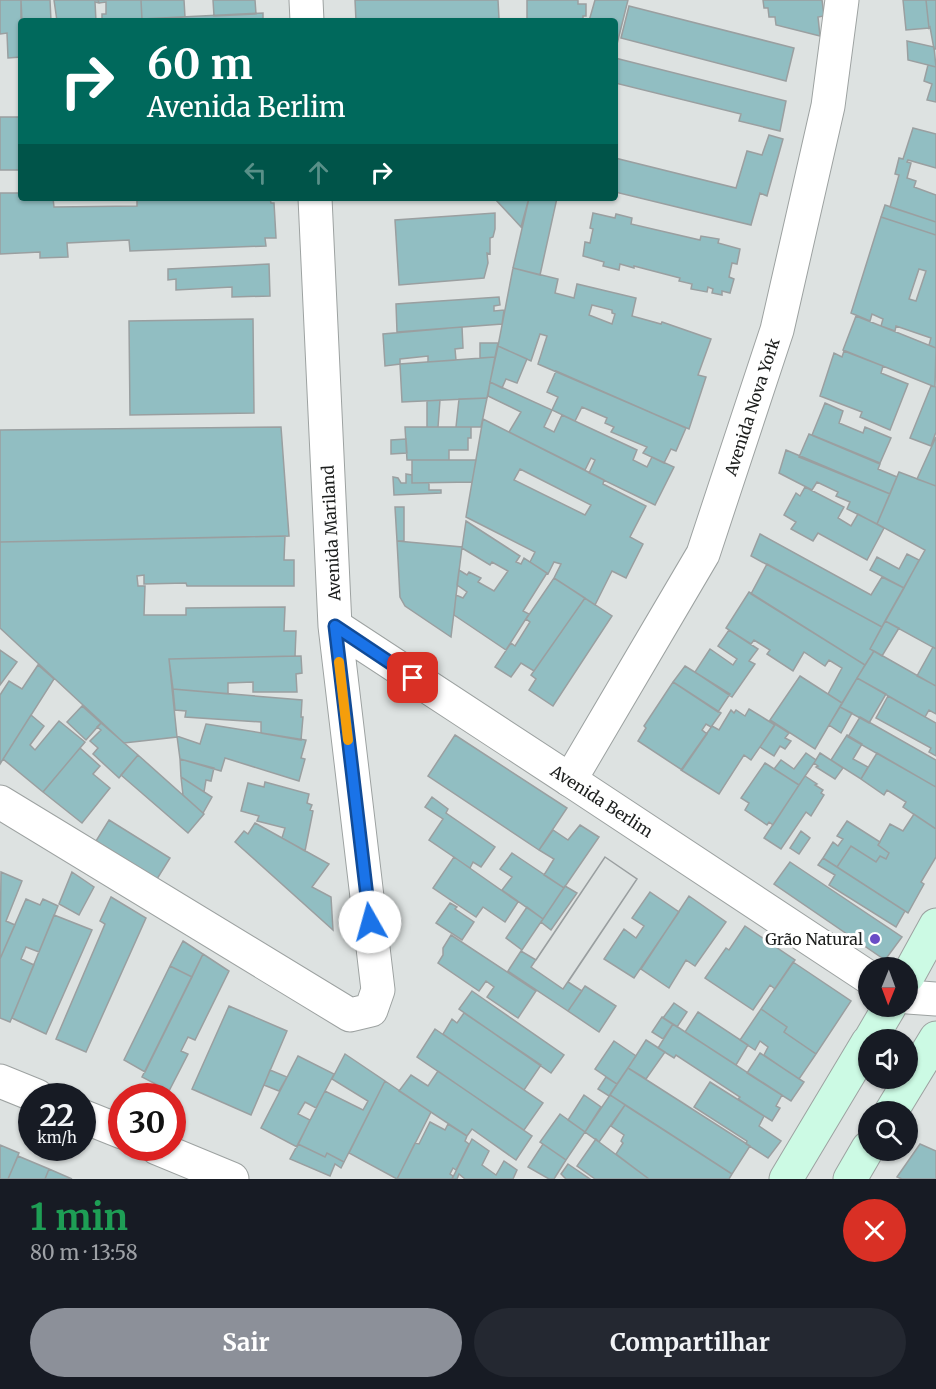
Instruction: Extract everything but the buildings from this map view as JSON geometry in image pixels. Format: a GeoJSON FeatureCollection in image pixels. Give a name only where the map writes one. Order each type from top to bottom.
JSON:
{"type":"FeatureCollection","features":[{"type":"Feature","properties":{"kind":"main road"},"geometry":{"type":"LineString","coordinates":[[918,958],[936,925]]}},
{"type":"Feature","properties":{"kind":"main road"},"geometry":{"type":"LineString","coordinates":[[898,1101],[936,1038]]}},
{"type":"Feature","properties":{"kind":"main road"},"geometry":{"type":"LineString","coordinates":[[786,1179],[858,1059]]}},
{"type":"Feature","properties":{"kind":"main road"},"geometry":{"type":"LineString","coordinates":[[850,1179],[860,1161]]}},
{"type":"Feature","properties":{"kind":"street"},"geometry":{"type":"LineString","coordinates":[[306,0],[306,18]]}},
{"type":"Feature","properties":{"kind":"street","name":"Avenida Nova York"},"geometry":{"type":"LineString","coordinates":[[570,780],[703,554],[777,330],[828,106],[842,0]]}},
{"type":"Feature","properties":{"kind":"street","name":"Avenida Mariland"},"geometry":{"type":"LineString","coordinates":[[0,802],[350,1015],[371,1010],[378,990],[335,626],[315,201]]}},
{"type":"Feature","properties":{"kind":"street","name":"Avenida Berlim"},"geometry":{"type":"LineString","coordinates":[[335,626],[858,970]]}},
{"type":"Feature","properties":{"kind":"street"},"geometry":{"type":"LineString","coordinates":[[918,998],[936,999]]}},
{"type":"Feature","properties":{"kind":"street"},"geometry":{"type":"LineString","coordinates":[[0,1081],[18,1088]]}},
{"type":"Feature","properties":{"kind":"street"},"geometry":{"type":"LineString","coordinates":[[186,1160],[232,1179]]}},
{"type":"Feature","properties":{"kind":"slow traffic"},"geometry":{"type":"LineString","coordinates":[[339,662],[348,740]]}},
{"type":"Feature","properties":{"kind":"place","name":"Grão Natural"},"geometry":{"type":"Point","coordinates":[875,939]}},
{"type":"Feature","properties":{"kind":"route"},"geometry":{"type":"LineString","coordinates":[[370,922],[335,626],[413,678]]}}]}
